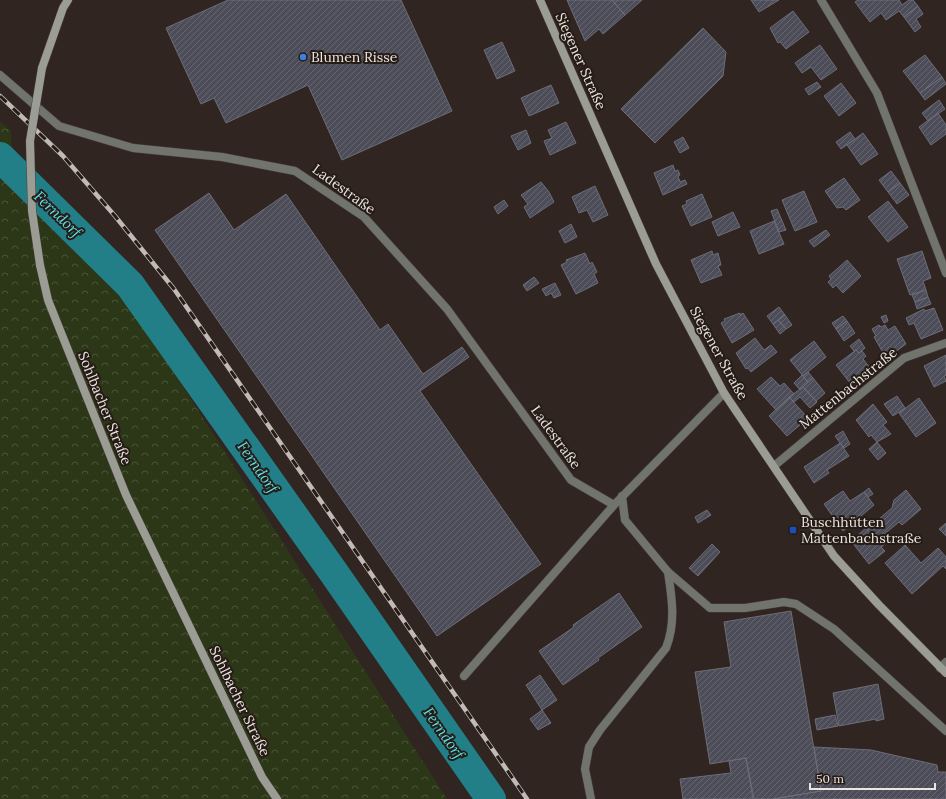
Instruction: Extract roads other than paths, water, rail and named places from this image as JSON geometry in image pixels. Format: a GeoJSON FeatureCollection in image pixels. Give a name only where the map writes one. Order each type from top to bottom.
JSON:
{"type":"FeatureCollection","features":[{"type":"Feature","properties":{"kind":"street","name":"Sohlbacher Straße"},"geometry":{"type":"LineString","coordinates":[[68,0],[63,8],[42,68],[30,141],[32,211],[40,265],[48,300],[126,494],[262,777],[277,799]]}},
{"type":"Feature","properties":{"kind":"street","name":"Siegener Straße"},"geometry":{"type":"LineString","coordinates":[[540,0],[656,264],[724,393],[834,556],[879,605],[944,668]]}},
{"type":"Feature","properties":{"kind":"street"},"geometry":{"type":"LineString","coordinates":[[821,0],[877,92],[946,273]]}},
{"type":"Feature","properties":{"kind":"street","name":"Ladestraße"},"geometry":{"type":"LineString","coordinates":[[0,76],[59,126],[133,148],[222,157],[295,171],[364,217],[448,309],[571,480],[614,505]]}},
{"type":"Feature","properties":{"kind":"street","name":"Mattenbachstraße"},"geometry":{"type":"LineString","coordinates":[[774,466],[904,358],[946,343]]}},
{"type":"Feature","properties":{"kind":"street"},"geometry":{"type":"LineString","coordinates":[[464,676],[622,496],[724,393]]}},
{"type":"Feature","properties":{"kind":"street"},"geometry":{"type":"LineString","coordinates":[[622,496],[625,520],[668,572],[710,608],[745,608],[784,602],[796,604],[834,629],[946,731]]}},
{"type":"Feature","properties":{"kind":"street"},"geometry":{"type":"LineString","coordinates":[[591,799],[585,769],[589,747],[600,730],[666,648],[672,635],[673,606],[668,572]]}},
{"type":"Feature","properties":{"kind":"waterway","name":"Ferndorf"},"geometry":{"type":"LineString","coordinates":[[0,157],[130,285],[334,573],[491,799]]}},
{"type":"Feature","properties":{"kind":"railway"},"geometry":{"type":"LineString","coordinates":[[0,96],[63,156],[115,216],[174,289],[527,799]]}},
{"type":"Feature","properties":{"kind":"place","name":"Blumen Risse"},"geometry":{"type":"Point","coordinates":[303,57]}},
{"type":"Feature","properties":{"kind":"place","name":"Buschhütten Mattenbachstraße"},"geometry":{"type":"Point","coordinates":[793,530]}}]}
